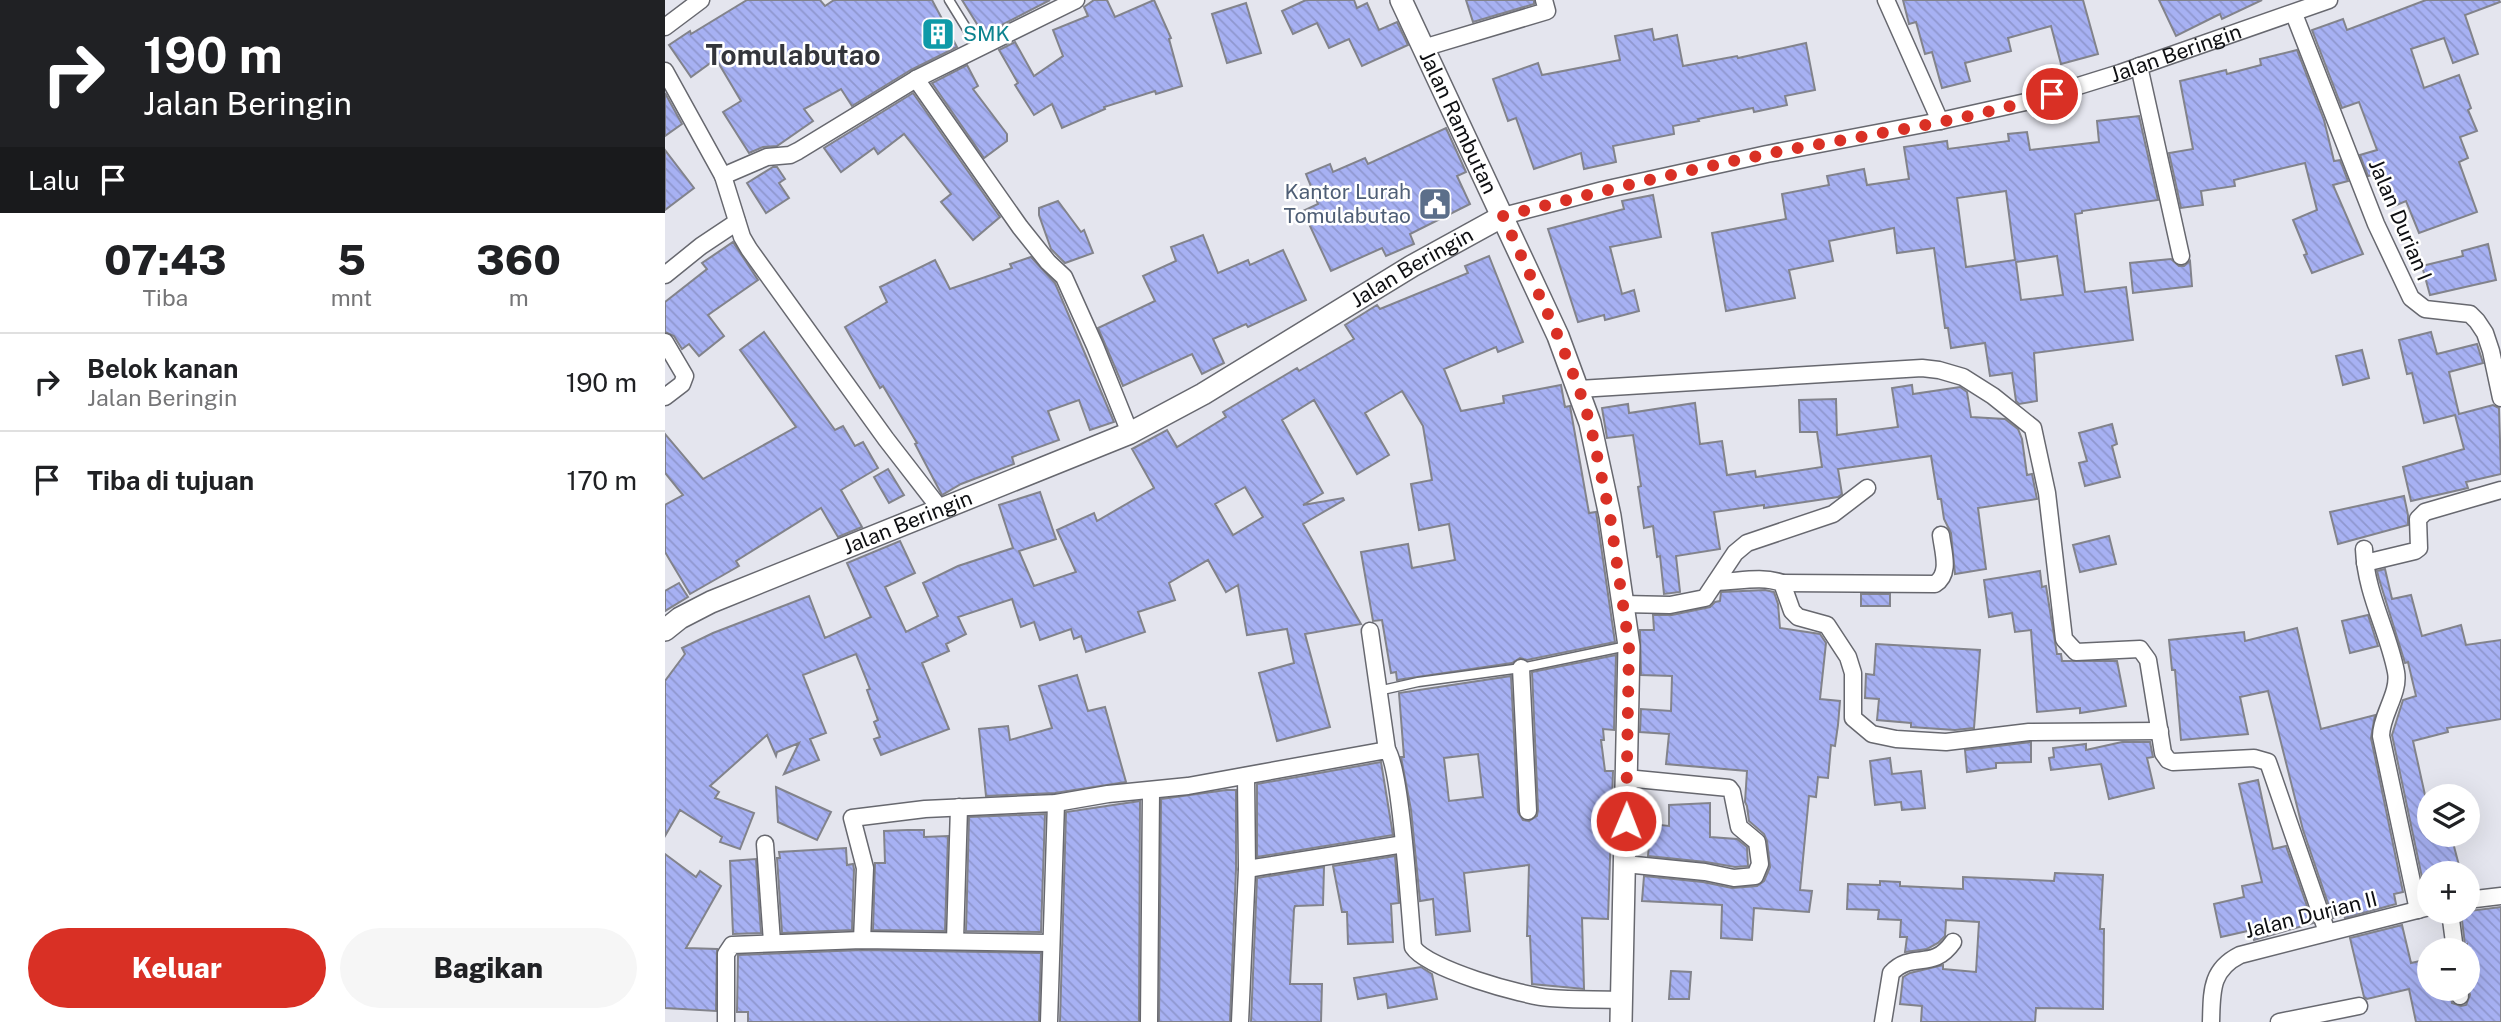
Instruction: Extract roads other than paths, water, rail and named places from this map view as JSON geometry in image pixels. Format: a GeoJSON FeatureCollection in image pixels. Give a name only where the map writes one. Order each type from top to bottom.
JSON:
{"type":"FeatureCollection","features":[{"type":"Feature","properties":{"kind":"street"},"geometry":{"type":"LineString","coordinates":[[665,27],[702,0]]}},
{"type":"Feature","properties":{"kind":"street"},"geometry":{"type":"LineString","coordinates":[[723,176],[767,157],[798,152],[916,79],[1076,0]]}},
{"type":"Feature","properties":{"kind":"street","name":"Jalan Rambutan"},"geometry":{"type":"LineString","coordinates":[[1401,0],[1558,336],[1590,423],[1610,516],[1629,646],[1621,1022]]}},
{"type":"Feature","properties":{"kind":"street"},"geometry":{"type":"LineString","coordinates":[[1423,48],[1547,11],[1544,0]]}},
{"type":"Feature","properties":{"kind":"street"},"geometry":{"type":"LineString","coordinates":[[1886,0],[1940,121]]}},
{"type":"Feature","properties":{"kind":"street","name":"Jalan Beringin"},"geometry":{"type":"LineString","coordinates":[[665,630],[680,618],[711,602],[1130,433],[1203,394],[1412,266],[1503,216],[1603,190],[1767,154],[2030,101],[2329,0]]}},
{"type":"Feature","properties":{"kind":"street","name":"Jalan Durian I"},"geometry":{"type":"LineString","coordinates":[[2294,14],[2376,224],[2411,298],[2425,309],[2470,314],[2477,321],[2485,333],[2491,351],[2501,398]]}},
{"type":"Feature","properties":{"kind":"street"},"geometry":{"type":"LineString","coordinates":[[2139,66],[2181,256]]}},
{"type":"Feature","properties":{"kind":"street"},"geometry":{"type":"LineString","coordinates":[[665,71],[723,176],[748,249],[941,510]]}},
{"type":"Feature","properties":{"kind":"street"},"geometry":{"type":"LineString","coordinates":[[916,79],[1020,227],[1048,262],[1064,277],[1130,433]]}},
{"type":"Feature","properties":{"kind":"street"},"geometry":{"type":"LineString","coordinates":[[665,275],[737,222]]}},
{"type":"Feature","properties":{"kind":"street"},"geometry":{"type":"LineString","coordinates":[[665,342],[685,376],[682,384],[665,397]]}},
{"type":"Feature","properties":{"kind":"street"},"geometry":{"type":"LineString","coordinates":[[1579,389],[1923,368],[1963,377],[1993,396],[2033,428],[2047,493],[2064,639],[2076,652],[2140,649],[2148,660],[2163,753],[2173,762],[2254,758],[2268,762],[2327,932]]}},
{"type":"Feature","properties":{"kind":"street"},"geometry":{"type":"LineString","coordinates":[[1623,604],[1649,606],[1685,603],[1705,598],[1735,553],[1747,544],[1833,514],[1867,488]]}},
{"type":"Feature","properties":{"kind":"street"},"geometry":{"type":"LineString","coordinates":[[2417,883],[2381,736],[2381,726],[2397,675],[2374,608],[2365,556],[2415,551],[2420,548],[2417,519],[2425,512],[2501,490]]}},
{"type":"Feature","properties":{"kind":"street"},"geometry":{"type":"LineString","coordinates":[[1716,582],[1762,580],[1782,583],[1935,584],[1943,579],[1945,572],[1941,535]]}},
{"type":"Feature","properties":{"kind":"street"},"geometry":{"type":"LineString","coordinates":[[1782,583],[1792,611],[1798,617],[1821,622],[1834,632],[1848,657],[1853,674],[1853,718],[1872,734],[1896,739],[1946,742],[2029,732],[2160,731]]}},
{"type":"Feature","properties":{"kind":"street"},"geometry":{"type":"LineString","coordinates":[[1370,631],[1404,844],[1413,947],[1420,957],[1505,990],[1550,998],[1622,1000]]}},
{"type":"Feature","properties":{"kind":"street"},"geometry":{"type":"LineString","coordinates":[[1521,668],[1528,811]]}},
{"type":"Feature","properties":{"kind":"street"},"geometry":{"type":"LineString","coordinates":[[862,940],[865,869],[852,818],[925,808],[1056,803],[1246,776],[1387,750]]}},
{"type":"Feature","properties":{"kind":"street"},"geometry":{"type":"LineString","coordinates":[[1240,1022],[1247,869],[1246,776]]}},
{"type":"Feature","properties":{"kind":"street"},"geometry":{"type":"LineString","coordinates":[[1625,863],[1734,878],[1755,876],[1760,864],[1758,842],[1739,827],[1729,788],[1626,778]]}},
{"type":"Feature","properties":{"kind":"street"},"geometry":{"type":"LineString","coordinates":[[1149,1022],[1151,790]]}},
{"type":"Feature","properties":{"kind":"street"},"geometry":{"type":"LineString","coordinates":[[1049,1022],[1056,803]]}},
{"type":"Feature","properties":{"kind":"street"},"geometry":{"type":"LineString","coordinates":[[955,941],[959,807]]}},
{"type":"Feature","properties":{"kind":"street"},"geometry":{"type":"LineString","coordinates":[[765,844],[772,942]]}},
{"type":"Feature","properties":{"kind":"street"},"geometry":{"type":"LineString","coordinates":[[1247,869],[1404,844]]}},
{"type":"Feature","properties":{"kind":"street"},"geometry":{"type":"LineString","coordinates":[[2480,898],[2501,896]]}},
{"type":"Feature","properties":{"kind":"street","name":"Jalan Durian II"},"geometry":{"type":"LineString","coordinates":[[2211,1022],[2215,981],[2220,968],[2227,961],[2240,955],[2417,910]]}},
{"type":"Feature","properties":{"kind":"street"},"geometry":{"type":"LineString","coordinates":[[726,1022],[726,954],[729,947],[772,942],[862,940],[1051,943]]}},
{"type":"Feature","properties":{"kind":"street"},"geometry":{"type":"LineString","coordinates":[[1883,1022],[1891,973],[1905,962],[1936,958],[1945,953],[1953,942]]}},
{"type":"Feature","properties":{"kind":"street"},"geometry":{"type":"LineString","coordinates":[[2279,1022],[2359,1006]]}},
{"type":"Feature","properties":{"kind":"lane"},"geometry":{"type":"LineString","coordinates":[[949,0],[978,47]]}},
{"type":"Feature","properties":{"kind":"lane"},"geometry":{"type":"LineString","coordinates":[[1378,691],[1430,680],[1521,668],[1629,646]]}},
{"type":"Feature","properties":{"kind":"place","name":"SMK"},"geometry":{"type":"Point","coordinates":[938,34]}},
{"type":"Feature","properties":{"kind":"place","name":"Kantor Lurah Tomulabutao"},"geometry":{"type":"Point","coordinates":[1435,204]}},
{"type":"Feature","properties":{"kind":"district","name":"Tomulabutao"},"geometry":{"type":"Point","coordinates":[793,55]}}]}
